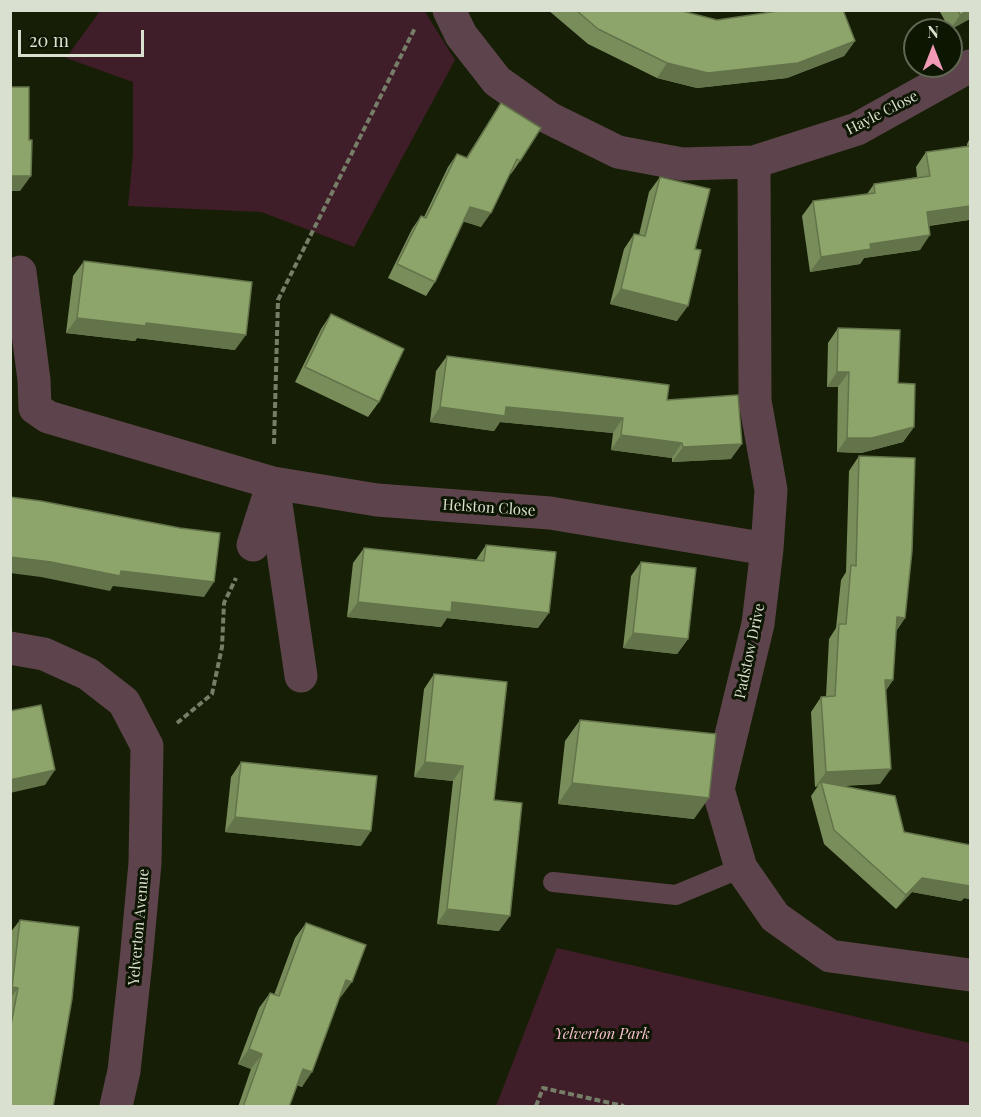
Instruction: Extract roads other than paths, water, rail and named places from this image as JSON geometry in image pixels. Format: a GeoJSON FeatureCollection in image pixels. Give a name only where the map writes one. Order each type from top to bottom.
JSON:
{"type":"FeatureCollection","features":[{"type":"Feature","properties":{"kind":"street","name":"Hayle Close"},"geometry":{"type":"LineString","coordinates":[[449,10],[461,35],[497,81],[549,118],[618,152],[682,164],[754,162],[857,129],[970,66]]}},
{"type":"Feature","properties":{"kind":"street","name":"Padstow Drive"},"geometry":{"type":"LineString","coordinates":[[754,162],[755,401],[771,490],[759,624],[718,789],[741,868],[775,917],[830,956],[970,975]]}},
{"type":"Feature","properties":{"kind":"street","name":"Helston Close"},"geometry":{"type":"LineString","coordinates":[[20,272],[34,380],[35,408],[48,417],[273,483],[377,500],[550,513],[767,549]]}},
{"type":"Feature","properties":{"kind":"street"},"geometry":{"type":"LineString","coordinates":[[253,545],[273,483]]}},
{"type":"Feature","properties":{"kind":"street"},"geometry":{"type":"LineString","coordinates":[[273,483],[301,676]]}},
{"type":"Feature","properties":{"kind":"street","name":"Yelverton Avenue"},"geometry":{"type":"LineString","coordinates":[[10,648],[44,654],[88,674],[124,702],[147,746],[144,873],[125,1060],[116,1107]]}},
{"type":"Feature","properties":{"kind":"lane"},"geometry":{"type":"LineString","coordinates":[[554,882],[676,895],[741,868]]}},
{"type":"Feature","properties":{"kind":"park label","name":"Yelverton Park"},"geometry":{"type":"Point","coordinates":[602,1034]}}]}
